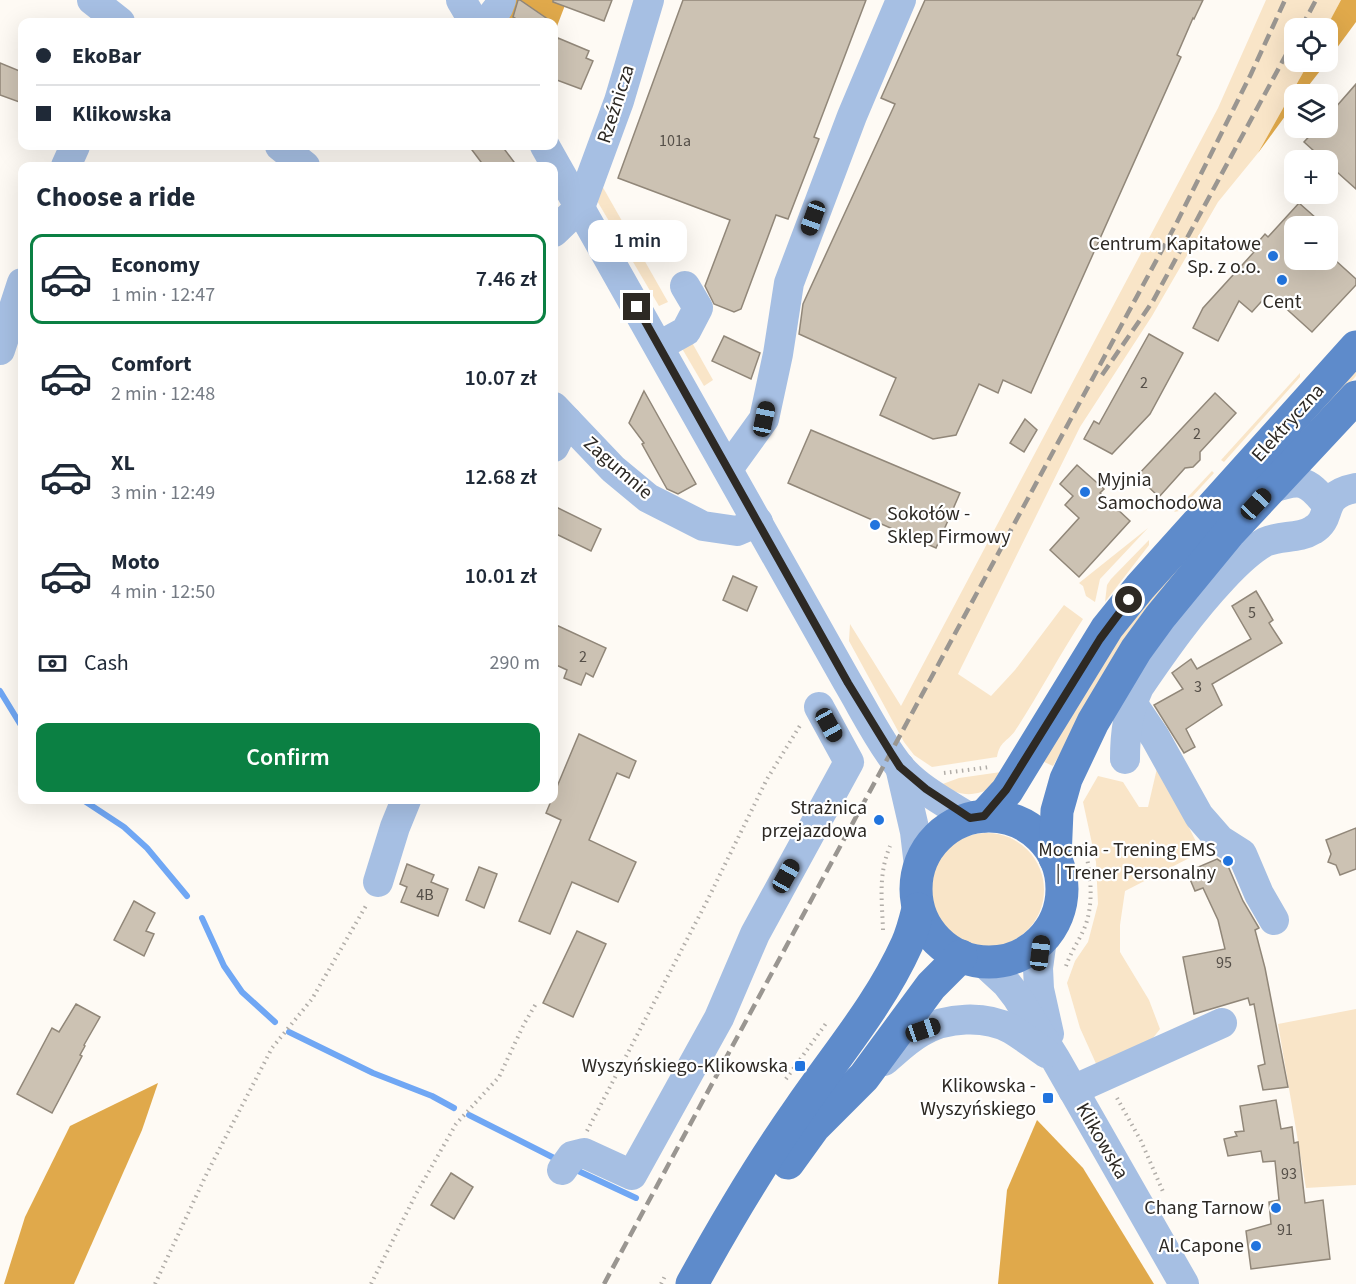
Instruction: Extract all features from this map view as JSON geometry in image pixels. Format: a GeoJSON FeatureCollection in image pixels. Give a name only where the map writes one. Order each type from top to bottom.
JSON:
{"type":"FeatureCollection","features":[{"type":"Feature","properties":{"kind":"main road","name":"Elektryczna"},"geometry":{"type":"LineString","coordinates":[[977,817],[1006,790],[1107,628],[1140,586],[1356,346]]}},
{"type":"Feature","properties":{"kind":"main road","name":"Elektryczna"},"geometry":{"type":"LineString","coordinates":[[1055,858],[1055,825],[1060,798],[1080,747],[1136,650],[1229,533],[1356,397]]}},
{"type":"Feature","properties":{"kind":"main road"},"geometry":{"type":"LineString","coordinates":[[977,817],[1006,818],[1026,826],[1047,845],[1055,858],[1060,872],[1061,901],[1050,928],[1042,939],[1020,954],[995,962],[971,959],[942,945],[927,929],[918,909],[916,888],[919,866],[925,853],[944,831],[977,817]]}},
{"type":"Feature","properties":{"kind":"main road"},"geometry":{"type":"LineString","coordinates":[[692,1284],[737,1202],[891,978],[908,941],[918,909]]}},
{"type":"Feature","properties":{"kind":"main road"},"geometry":{"type":"LineString","coordinates":[[697,1284],[731,1242],[814,1127],[864,1077],[931,986],[971,959]]}},
{"type":"Feature","properties":{"kind":"street"},"geometry":{"type":"LineString","coordinates":[[92,0],[115,18]]}},
{"type":"Feature","properties":{"kind":"street"},"geometry":{"type":"LineString","coordinates":[[461,0],[472,18]]}},
{"type":"Feature","properties":{"kind":"street"},"geometry":{"type":"LineString","coordinates":[[490,18],[501,0]]}},
{"type":"Feature","properties":{"kind":"street","name":"Rzeźnicza"},"geometry":{"type":"LineString","coordinates":[[580,207],[619,100],[649,0]]}},
{"type":"Feature","properties":{"kind":"street"},"geometry":{"type":"LineString","coordinates":[[728,470],[764,419],[778,354],[789,283],[852,116],[901,0]]}},
{"type":"Feature","properties":{"kind":"street"},"geometry":{"type":"LineString","coordinates":[[285,150],[300,162]]}},
{"type":"Feature","properties":{"kind":"street"},"geometry":{"type":"LineString","coordinates":[[558,169],[848,683],[900,767],[926,789],[977,817]]}},
{"type":"Feature","properties":{"kind":"street"},"geometry":{"type":"LineString","coordinates":[[558,228],[580,207]]}},
{"type":"Feature","properties":{"kind":"street"},"geometry":{"type":"LineString","coordinates":[[659,346],[686,331],[698,308],[685,286]]}},
{"type":"Feature","properties":{"kind":"street"},"geometry":{"type":"LineString","coordinates":[[0,350],[18,294]]}},
{"type":"Feature","properties":{"kind":"street","name":"Zagumnie"},"geometry":{"type":"LineString","coordinates":[[560,414],[614,469],[648,498],[702,526],[737,531],[758,522]]}},
{"type":"Feature","properties":{"kind":"street"},"geometry":{"type":"LineString","coordinates":[[1312,446],[1310,462],[1314,477],[1318,483],[1341,495]]}},
{"type":"Feature","properties":{"kind":"street"},"geometry":{"type":"LineString","coordinates":[[1269,489],[1287,483],[1302,482],[1314,488],[1341,495]]}},
{"type":"Feature","properties":{"kind":"street"},"geometry":{"type":"LineString","coordinates":[[1125,759],[1125,728],[1139,687],[1200,602],[1244,557],[1264,543],[1314,530],[1341,495]]}},
{"type":"Feature","properties":{"kind":"street"},"geometry":{"type":"LineString","coordinates":[[562,1170],[572,1156],[584,1154],[632,1175],[719,1018],[755,934],[849,762],[811,714],[848,683]]}},
{"type":"Feature","properties":{"kind":"street"},"geometry":{"type":"LineString","coordinates":[[1132,703],[1155,737],[1199,816],[1220,840],[1242,854],[1259,894],[1274,920]]}},
{"type":"Feature","properties":{"kind":"street"},"geometry":{"type":"LineString","coordinates":[[900,767],[915,832],[919,866]]}},
{"type":"Feature","properties":{"kind":"street"},"geometry":{"type":"LineString","coordinates":[[378,882],[405,804]]}},
{"type":"Feature","properties":{"kind":"street","name":"Klikowska"},"geometry":{"type":"LineString","coordinates":[[1042,939],[1038,968],[1039,989],[1056,1060]]}},
{"type":"Feature","properties":{"kind":"street","name":"Klikowska"},"geometry":{"type":"LineString","coordinates":[[971,959],[1006,984],[1017,997],[1056,1060],[1086,1084],[1184,1284]]}},
{"type":"Feature","properties":{"kind":"street"},"geometry":{"type":"LineString","coordinates":[[864,1077],[923,1030],[945,1023],[963,1021],[981,1020],[1010,1029],[1056,1060]]}},
{"type":"Feature","properties":{"kind":"street"},"geometry":{"type":"LineString","coordinates":[[1086,1084],[1222,1023]]}},
{"type":"Feature","properties":{"kind":"path"},"geometry":{"type":"LineString","coordinates":[[585,1134],[706,903],[767,778],[811,714]]}},
{"type":"Feature","properties":{"kind":"path"},"geometry":{"type":"LineString","coordinates":[[1064,970],[1083,930],[1089,908],[1090,878],[1083,834]]}},
{"type":"Feature","properties":{"kind":"path"},"geometry":{"type":"LineString","coordinates":[[883,934],[882,869],[894,837]]}},
{"type":"Feature","properties":{"kind":"path"},"geometry":{"type":"LineString","coordinates":[[154,1284],[207,1173],[272,1048],[312,999],[359,920],[378,882]]}},
{"type":"Feature","properties":{"kind":"path"},"geometry":{"type":"LineString","coordinates":[[371,1284],[416,1194],[456,1124],[499,1077],[537,1002]]}},
{"type":"Feature","properties":{"kind":"path"},"geometry":{"type":"LineString","coordinates":[[784,1083],[822,1026],[830,1018]]}},
{"type":"Feature","properties":{"kind":"path"},"geometry":{"type":"LineString","coordinates":[[1086,1084],[1117,1099],[1136,1133],[1165,1197]]}},
{"type":"Feature","properties":{"kind":"shaded area"},"geometry":{"type":"Polygon","coordinates":[[[507,0],[567,0],[558,24],[558,18],[500,18],[507,0]]]}},
{"type":"Feature","properties":{"kind":"shaded area"},"geometry":{"type":"Polygon","coordinates":[[[1266,0],[1341,0],[1331,18],[1284,18],[1284,72],[1303,72],[1297,84],[1284,84],[1284,107],[1258,153],[1218,202],[1152,316],[1080,427],[958,674],[991,696],[1015,670],[1064,605],[1083,619],[1015,731],[1000,748],[997,757],[932,767],[914,755],[904,742],[849,641],[850,624],[901,706],[1218,108],[1266,0]]]}},
{"type":"Feature","properties":{"kind":"shaded area"},"geometry":{"type":"Polygon","coordinates":[[[1341,0],[1356,0],[1356,22],[1338,46],[1338,18],[1331,18],[1341,0]]]}},
{"type":"Feature","properties":{"kind":"shaded area"},"geometry":{"type":"Polygon","coordinates":[[[1303,72],[1319,72],[1310,84],[1297,84],[1303,72]]]}},
{"type":"Feature","properties":{"kind":"shaded area"},"geometry":{"type":"Polygon","coordinates":[[[1284,107],[1284,118],[1258,153],[1284,107]]]}},
{"type":"Feature","properties":{"kind":"shaded area"},"geometry":{"type":"Polygon","coordinates":[[[601,184],[668,302],[659,306],[596,199],[601,184]]]}},
{"type":"Feature","properties":{"kind":"shaded area"},"geometry":{"type":"Polygon","coordinates":[[[690,339],[713,380],[704,386],[680,345],[690,339]]]}},
{"type":"Feature","properties":{"kind":"shaded area"},"geometry":{"type":"Polygon","coordinates":[[[1356,359],[1356,376],[1241,503],[1095,693],[1053,766],[1042,761],[1138,609],[1356,359]]]}},
{"type":"Feature","properties":{"kind":"shaded area"},"geometry":{"type":"Polygon","coordinates":[[[1300,373],[1300,377],[1224,462],[1221,460],[1300,373]]]}},
{"type":"Feature","properties":{"kind":"shaded area"},"geometry":{"type":"Polygon","coordinates":[[[1212,471],[1214,473],[1179,511],[1174,512],[1212,471]]]}},
{"type":"Feature","properties":{"kind":"shaded area"},"geometry":{"type":"Polygon","coordinates":[[[1148,528],[1100,579],[1095,602],[1086,596],[1083,586],[1079,583],[1148,528]]]}},
{"type":"Feature","properties":{"kind":"shaded area"},"geometry":{"type":"Polygon","coordinates":[[[1149,540],[1149,545],[1105,602],[1107,585],[1111,579],[1149,540]]]}},
{"type":"Feature","properties":{"kind":"shaded area"},"geometry":{"type":"Polygon","coordinates":[[[1158,764],[1201,852],[1125,891],[1120,925],[1120,952],[1149,1000],[1160,1029],[1143,1051],[1098,1068],[1080,1028],[1067,983],[1075,961],[1088,942],[1098,904],[1096,862],[1083,802],[1098,776],[1123,782],[1139,807],[1148,807],[1158,764]]]}},
{"type":"Feature","properties":{"kind":"shaded area"},"geometry":{"type":"Polygon","coordinates":[[[1001,772],[996,786],[974,794],[955,792],[940,785],[959,778],[1001,772]]]}},
{"type":"Feature","properties":{"kind":"shaded area"},"geometry":{"type":"Polygon","coordinates":[[[987,833],[1009,838],[1027,850],[1039,868],[1044,890],[1039,912],[1027,930],[1009,942],[987,947],[965,942],[947,930],[935,912],[930,890],[935,868],[947,850],[965,838],[987,833]]]}},
{"type":"Feature","properties":{"kind":"shaded area"},"geometry":{"type":"Polygon","coordinates":[[[1356,1009],[1356,1185],[1306,1188],[1278,1024],[1356,1009]]]}},
{"type":"Feature","properties":{"kind":"shaded area"},"geometry":{"type":"Polygon","coordinates":[[[158,1083],[142,1130],[74,1284],[4,1284],[25,1217],[70,1126],[158,1083]]]}},
{"type":"Feature","properties":{"kind":"shaded area"},"geometry":{"type":"Polygon","coordinates":[[[1037,1120],[1083,1168],[1154,1284],[998,1284],[1007,1190],[1037,1120]]]}},
{"type":"Feature","properties":{"kind":"building"},"geometry":{"type":"Polygon","coordinates":[[[518,0],[520,0],[546,18],[515,18],[518,0]]]}},
{"type":"Feature","properties":{"kind":"building"},"geometry":{"type":"Polygon","coordinates":[[[553,0],[612,0],[604,21],[553,2],[553,0]]]}},
{"type":"Feature","properties":{"kind":"building"},"geometry":{"type":"Polygon","coordinates":[[[683,0],[866,0],[814,137],[819,139],[788,219],[776,215],[741,309],[734,312],[714,304],[705,286],[730,220],[618,178],[683,0]]]}},
{"type":"Feature","properties":{"kind":"building"},"geometry":{"type":"Polygon","coordinates":[[[925,0],[1203,0],[1177,55],[1181,57],[1031,393],[1003,380],[998,393],[979,384],[956,435],[933,439],[880,415],[896,378],[799,334],[803,304],[895,104],[881,98],[925,0]]]}},
{"type":"Feature","properties":{"kind":"building"},"geometry":{"type":"Polygon","coordinates":[[[558,38],[589,51],[586,58],[593,61],[581,89],[558,80],[558,38]]]}},
{"type":"Feature","properties":{"kind":"building"},"geometry":{"type":"Polygon","coordinates":[[[0,63],[18,70],[18,102],[0,95],[0,63]]]}},
{"type":"Feature","properties":{"kind":"building"},"geometry":{"type":"Polygon","coordinates":[[[1356,84],[1356,189],[1338,173],[1338,150],[1313,150],[1304,142],[1308,138],[1338,138],[1338,105],[1356,84]]]}},
{"type":"Feature","properties":{"kind":"building"},"geometry":{"type":"Polygon","coordinates":[[[472,150],[505,150],[514,162],[481,162],[472,150]]]}},
{"type":"Feature","properties":{"kind":"building"},"geometry":{"type":"Polygon","coordinates":[[[1300,204],[1314,216],[1287,216],[1300,204]]]}},
{"type":"Feature","properties":{"kind":"building"},"geometry":{"type":"Polygon","coordinates":[[[1284,219],[1284,270],[1338,270],[1338,263],[1356,279],[1356,285],[1312,332],[1269,293],[1252,312],[1239,301],[1218,341],[1193,328],[1203,308],[1254,252],[1251,250],[1265,234],[1268,237],[1284,219]]]}},
{"type":"Feature","properties":{"kind":"building"},"geometry":{"type":"Polygon","coordinates":[[[1149,334],[1183,353],[1150,414],[1112,454],[1084,439],[1094,421],[1099,424],[1149,334]]]}},
{"type":"Feature","properties":{"kind":"building"},"geometry":{"type":"Polygon","coordinates":[[[724,336],[760,353],[751,379],[712,361],[724,336]]]}},
{"type":"Feature","properties":{"kind":"building"},"geometry":{"type":"Polygon","coordinates":[[[644,391],[696,484],[678,494],[667,489],[642,444],[644,443],[629,423],[644,391]]]}},
{"type":"Feature","properties":{"kind":"building"},"geometry":{"type":"Polygon","coordinates":[[[1215,393],[1236,413],[1200,452],[1200,460],[1193,467],[1185,468],[1159,497],[1137,476],[1215,393]]]}},
{"type":"Feature","properties":{"kind":"building"},"geometry":{"type":"Polygon","coordinates":[[[1025,419],[1037,430],[1024,452],[1010,443],[1025,419]]]}},
{"type":"Feature","properties":{"kind":"building"},"geometry":{"type":"Polygon","coordinates":[[[811,430],[960,493],[936,548],[788,483],[811,430]]]}},
{"type":"Feature","properties":{"kind":"building"},"geometry":{"type":"Polygon","coordinates":[[[1077,465],[1104,489],[1100,493],[1130,521],[1079,577],[1050,550],[1079,518],[1065,505],[1073,496],[1060,484],[1077,465]]]}},
{"type":"Feature","properties":{"kind":"building"},"geometry":{"type":"Polygon","coordinates":[[[558,508],[601,529],[591,551],[558,535],[558,508]]]}},
{"type":"Feature","properties":{"kind":"building"},"geometry":{"type":"Polygon","coordinates":[[[733,576],[757,587],[747,611],[723,600],[733,576]]]}},
{"type":"Feature","properties":{"kind":"building"},"geometry":{"type":"Polygon","coordinates":[[[1256,591],[1273,620],[1269,623],[1282,643],[1212,684],[1222,705],[1186,729],[1195,747],[1184,753],[1154,705],[1183,689],[1172,673],[1191,659],[1197,669],[1251,639],[1232,606],[1256,591]]]}},
{"type":"Feature","properties":{"kind":"building"},"geometry":{"type":"Polygon","coordinates":[[[558,626],[606,648],[593,677],[586,673],[581,685],[564,678],[567,670],[558,666],[558,626]]]}},
{"type":"Feature","properties":{"kind":"building"},"geometry":{"type":"Polygon","coordinates":[[[579,734],[636,761],[629,778],[617,773],[589,840],[636,862],[618,902],[572,882],[550,934],[519,921],[561,820],[546,813],[550,804],[558,804],[558,784],[579,734]]]}},
{"type":"Feature","properties":{"kind":"building"},"geometry":{"type":"Polygon","coordinates":[[[1356,828],[1356,869],[1340,875],[1336,865],[1328,862],[1331,854],[1326,840],[1356,828]]]}},
{"type":"Feature","properties":{"kind":"building"},"geometry":{"type":"Polygon","coordinates":[[[1217,859],[1228,866],[1243,901],[1259,928],[1255,930],[1265,968],[1288,1087],[1263,1090],[1258,1066],[1265,1064],[1254,1004],[1250,1005],[1248,998],[1194,1014],[1183,957],[1225,949],[1218,920],[1203,888],[1195,891],[1187,872],[1217,859]]]}},
{"type":"Feature","properties":{"kind":"building"},"geometry":{"type":"Polygon","coordinates":[[[407,864],[434,875],[431,882],[448,889],[438,916],[401,902],[407,887],[400,884],[407,864]]]}},
{"type":"Feature","properties":{"kind":"building"},"geometry":{"type":"Polygon","coordinates":[[[479,867],[497,874],[484,908],[466,900],[479,867]]]}},
{"type":"Feature","properties":{"kind":"building"},"geometry":{"type":"Polygon","coordinates":[[[134,901],[155,913],[146,931],[154,934],[144,956],[114,940],[134,901]]]}},
{"type":"Feature","properties":{"kind":"building"},"geometry":{"type":"Polygon","coordinates":[[[577,931],[606,944],[573,1017],[543,1003],[577,931]]]}},
{"type":"Feature","properties":{"kind":"building"},"geometry":{"type":"Polygon","coordinates":[[[76,1004],[100,1017],[52,1113],[17,1094],[52,1028],[59,1032],[76,1004]]]}},
{"type":"Feature","properties":{"kind":"building"},"geometry":{"type":"Polygon","coordinates":[[[1276,1100],[1281,1129],[1292,1127],[1294,1143],[1298,1142],[1305,1203],[1323,1200],[1330,1259],[1251,1269],[1246,1231],[1271,1224],[1269,1202],[1279,1200],[1275,1161],[1263,1162],[1261,1151],[1228,1156],[1224,1139],[1237,1136],[1235,1132],[1244,1131],[1240,1106],[1276,1100]]]}},
{"type":"Feature","properties":{"kind":"building"},"geometry":{"type":"Polygon","coordinates":[[[451,1173],[473,1187],[454,1219],[431,1205],[451,1173]]]}},
{"type":"Feature","properties":{"kind":"waterway"},"geometry":{"type":"LineString","coordinates":[[0,691],[18,720]]}},
{"type":"Feature","properties":{"kind":"waterway"},"geometry":{"type":"LineString","coordinates":[[89,804],[124,827],[147,848],[187,896]]}},
{"type":"Feature","properties":{"kind":"waterway"},"geometry":{"type":"LineString","coordinates":[[202,918],[224,966],[242,992],[275,1022]]}},
{"type":"Feature","properties":{"kind":"waterway"},"geometry":{"type":"LineString","coordinates":[[289,1032],[373,1073],[432,1096],[454,1108]]}},
{"type":"Feature","properties":{"kind":"waterway"},"geometry":{"type":"LineString","coordinates":[[469,1115],[560,1161]]}},
{"type":"Feature","properties":{"kind":"waterway"},"geometry":{"type":"LineString","coordinates":[[574,1169],[636,1198]]}},
{"type":"Feature","properties":{"kind":"railway"},"geometry":{"type":"LineString","coordinates":[[604,1284],[1176,224],[1251,74],[1285,0]]}},
{"type":"Feature","properties":{"kind":"railway"},"geometry":{"type":"LineString","coordinates":[[1306,18],[1316,0]]}},
{"type":"Feature","properties":{"kind":"railway"},"geometry":{"type":"LineString","coordinates":[[1102,375],[1153,301],[1284,59]]}},
{"type":"Feature","properties":{"kind":"place","name":"Centrum Kapitałowe Sp. z o.o."},"geometry":{"type":"Point","coordinates":[1273,256]}},
{"type":"Feature","properties":{"kind":"place","name":"Cent"},"geometry":{"type":"Point","coordinates":[1282,280]}},
{"type":"Feature","properties":{"kind":"place","name":"Myjnia Samochodowa"},"geometry":{"type":"Point","coordinates":[1085,492]}},
{"type":"Feature","properties":{"kind":"place","name":"Sokołów - Sklep Firmowy"},"geometry":{"type":"Point","coordinates":[875,525]}},
{"type":"Feature","properties":{"kind":"place","name":"Strażnica przejazdowa"},"geometry":{"type":"Point","coordinates":[879,820]}},
{"type":"Feature","properties":{"kind":"place","name":"Mocnia - Trening EMS | Trener Personalny"},"geometry":{"type":"Point","coordinates":[1228,861]}},
{"type":"Feature","properties":{"kind":"place","name":"Wyszyńskiego-Klikowska"},"geometry":{"type":"Point","coordinates":[800,1066]}},
{"type":"Feature","properties":{"kind":"place","name":"Klikowska - Wyszyńskiego"},"geometry":{"type":"Point","coordinates":[1048,1098]}},
{"type":"Feature","properties":{"kind":"place","name":"Chang Tarnow"},"geometry":{"type":"Point","coordinates":[1276,1208]}},
{"type":"Feature","properties":{"kind":"place","name":"Al.Capone"},"geometry":{"type":"Point","coordinates":[1256,1246]}},
{"type":"Feature","properties":{"kind":"route"},"geometry":{"type":"LineString","coordinates":[[637,307],[848,683],[900,767],[926,789],[970,818],[984,816],[1006,790],[1107,628],[1129,600]]}}]}
